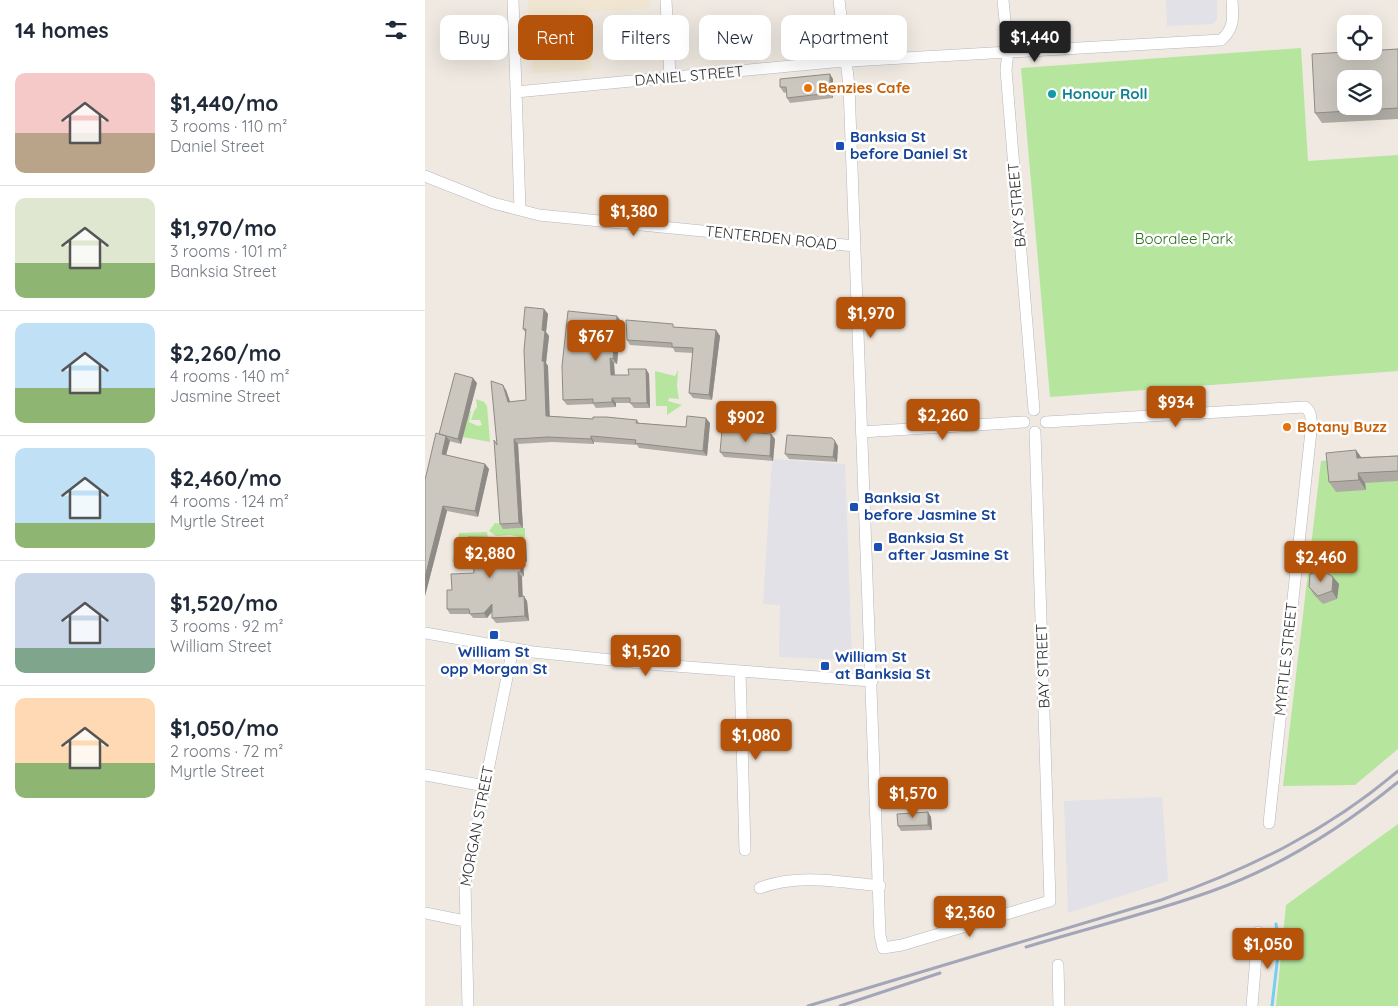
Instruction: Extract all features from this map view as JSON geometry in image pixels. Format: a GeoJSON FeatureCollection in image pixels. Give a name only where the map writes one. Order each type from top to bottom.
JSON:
{"type":"FeatureCollection","features":[{"type":"Feature","properties":{"kind":"street"},"geometry":{"type":"LineString","coordinates":[[513,0],[519,210]]}},
{"type":"Feature","properties":{"kind":"street"},"geometry":{"type":"LineString","coordinates":[[666,0],[670,77]]}},
{"type":"Feature","properties":{"kind":"street"},"geometry":{"type":"LineString","coordinates":[[760,888],[776,882],[814,880],[880,886],[847,62],[839,0]]}},
{"type":"Feature","properties":{"kind":"street","name":"BAY STREET"},"geometry":{"type":"LineString","coordinates":[[1003,0],[1008,51],[1006,70],[1034,410]]}},
{"type":"Feature","properties":{"kind":"street","name":"DANIEL STREET"},"geometry":{"type":"LineString","coordinates":[[516,92],[847,62],[1008,51],[1221,40],[1230,33],[1234,24],[1232,0]]}},
{"type":"Feature","properties":{"kind":"street","name":"TENTERDEN ROAD"},"geometry":{"type":"LineString","coordinates":[[425,176],[493,203],[539,215],[855,246]]}},
{"type":"Feature","properties":{"kind":"street","name":"MYRTLE STREET"},"geometry":{"type":"LineString","coordinates":[[1046,422],[1305,407],[1311,414],[1311,431],[1269,823]]}},
{"type":"Feature","properties":{"kind":"street"},"geometry":{"type":"LineString","coordinates":[[1034,410],[1044,414],[1046,422],[1043,429],[1035,432],[1028,429],[1024,422],[1026,414],[1034,410]]}},
{"type":"Feature","properties":{"kind":"street"},"geometry":{"type":"LineString","coordinates":[[861,432],[1024,422]]}},
{"type":"Feature","properties":{"kind":"street","name":"BAY STREET"},"geometry":{"type":"LineString","coordinates":[[880,886],[880,935],[883,948],[902,945],[1050,900],[1035,432]]}},
{"type":"Feature","properties":{"kind":"street"},"geometry":{"type":"LineString","coordinates":[[425,633],[513,648],[661,665],[872,681]]}},
{"type":"Feature","properties":{"kind":"street","name":"MORGAN STREET"},"geometry":{"type":"LineString","coordinates":[[468,1006],[465,920],[467,870],[513,648]]}},
{"type":"Feature","properties":{"kind":"street"},"geometry":{"type":"LineString","coordinates":[[741,672],[745,850]]}},
{"type":"Feature","properties":{"kind":"street"},"geometry":{"type":"LineString","coordinates":[[425,775],[485,786]]}},
{"type":"Feature","properties":{"kind":"street"},"geometry":{"type":"LineString","coordinates":[[425,912],[465,920]]}},
{"type":"Feature","properties":{"kind":"street"},"geometry":{"type":"LineString","coordinates":[[1252,1006],[1259,932]]}},
{"type":"Feature","properties":{"kind":"street"},"geometry":{"type":"LineString","coordinates":[[1058,966],[1059,1006]]}},
{"type":"Feature","properties":{"kind":"shaded area"},"geometry":{"type":"Polygon","coordinates":[[[528,0],[650,0],[650,8],[588,12],[588,15],[529,15],[528,0]]]}},
{"type":"Feature","properties":{"kind":"shaded area"},"geometry":{"type":"Polygon","coordinates":[[[1166,0],[1217,0],[1217,19],[1213,24],[1167,26],[1166,0]]]}},
{"type":"Feature","properties":{"kind":"shaded area"},"geometry":{"type":"Polygon","coordinates":[[[531,60],[591,60],[592,70],[532,73],[531,60]]]}},
{"type":"Feature","properties":{"kind":"shaded area"},"geometry":{"type":"Polygon","coordinates":[[[772,459],[845,464],[852,660],[779,657],[780,605],[763,604],[772,459]]]}},
{"type":"Feature","properties":{"kind":"shaded area"},"geometry":{"type":"Polygon","coordinates":[[[1162,797],[1168,881],[1068,913],[1064,801],[1162,797]]]}},
{"type":"Feature","properties":{"kind":"green space","name":"Booralee Park"},"geometry":{"type":"Polygon","coordinates":[[[1301,48],[1308,161],[1398,155],[1398,371],[1050,397],[1021,68],[1301,48]]]}},
{"type":"Feature","properties":{"kind":"green space"},"geometry":{"type":"Polygon","coordinates":[[[678,370],[677,387],[679,399],[669,398],[668,401],[682,405],[667,415],[667,406],[656,406],[655,371],[675,376],[678,370]]]}},
{"type":"Feature","properties":{"kind":"green space"},"geometry":{"type":"Polygon","coordinates":[[[476,399],[484,402],[487,406],[490,442],[463,437],[469,411],[471,411],[469,422],[478,426],[482,425],[480,420],[471,420],[477,407],[476,399]]]}},
{"type":"Feature","properties":{"kind":"green space"},"geometry":{"type":"Polygon","coordinates":[[[1398,455],[1398,749],[1355,785],[1283,786],[1321,461],[1398,455]]]}},
{"type":"Feature","properties":{"kind":"green space"},"geometry":{"type":"Polygon","coordinates":[[[495,523],[502,524],[503,529],[525,528],[525,538],[510,535],[496,536],[489,531],[495,523]]]}},
{"type":"Feature","properties":{"kind":"green space"},"geometry":{"type":"Polygon","coordinates":[[[487,532],[488,538],[471,539],[472,560],[452,562],[459,533],[487,532]]]}},
{"type":"Feature","properties":{"kind":"green space"},"geometry":{"type":"Polygon","coordinates":[[[1398,824],[1398,1006],[1276,1006],[1286,905],[1398,824]]]}},
{"type":"Feature","properties":{"kind":"building"},"geometry":{"type":"Polygon","coordinates":[[[1398,49],[1398,108],[1382,109],[1382,70],[1337,70],[1337,112],[1315,113],[1312,54],[1337,53],[1337,60],[1382,60],[1382,50],[1398,49]]]}},
{"type":"Feature","properties":{"kind":"building","name":"Benzies Cafe"},"geometry":{"type":"Polygon","coordinates":[[[830,74],[830,93],[787,98],[786,87],[780,87],[780,79],[830,74]]]}},
{"type":"Feature","properties":{"kind":"building"},"geometry":{"type":"Polygon","coordinates":[[[525,307],[544,309],[542,330],[545,331],[542,361],[544,361],[546,416],[593,419],[593,417],[606,417],[637,420],[636,423],[686,427],[687,416],[706,418],[703,451],[635,443],[636,440],[591,436],[591,439],[548,437],[514,439],[519,523],[500,524],[494,440],[497,445],[491,381],[503,385],[508,402],[526,400],[524,350],[526,329],[523,329],[525,307]]]}},
{"type":"Feature","properties":{"kind":"building"},"geometry":{"type":"Polygon","coordinates":[[[568,311],[617,316],[613,359],[610,358],[611,375],[629,375],[628,369],[646,369],[647,403],[630,403],[630,398],[612,398],[612,402],[593,403],[593,399],[563,400],[562,366],[568,311]]]}},
{"type":"Feature","properties":{"kind":"building"},"geometry":{"type":"Polygon","coordinates":[[[626,320],[673,324],[673,327],[716,330],[709,395],[689,393],[693,348],[672,347],[672,343],[627,340],[626,320]]]}},
{"type":"Feature","properties":{"kind":"building"},"geometry":{"type":"Polygon","coordinates":[[[455,373],[473,378],[458,439],[439,434],[455,373]]]}},
{"type":"Feature","properties":{"kind":"building"},"geometry":{"type":"Polygon","coordinates":[[[722,430],[771,434],[770,456],[720,452],[722,430]]]}},
{"type":"Feature","properties":{"kind":"building"},"geometry":{"type":"Polygon","coordinates":[[[436,433],[446,436],[442,454],[485,464],[475,511],[443,506],[425,577],[425,480],[436,433]]]}},
{"type":"Feature","properties":{"kind":"building"},"geometry":{"type":"Polygon","coordinates":[[[787,435],[832,438],[835,441],[833,457],[785,454],[787,435]]]}},
{"type":"Feature","properties":{"kind":"building"},"geometry":{"type":"Polygon","coordinates":[[[1356,450],[1357,458],[1398,456],[1398,471],[1358,473],[1359,480],[1329,482],[1326,453],[1356,450]]]}},
{"type":"Feature","properties":{"kind":"building"},"geometry":{"type":"Polygon","coordinates":[[[468,537],[523,538],[524,557],[520,557],[521,572],[518,572],[519,597],[524,596],[525,616],[492,618],[492,604],[484,613],[470,614],[469,609],[447,609],[447,590],[452,590],[451,574],[474,573],[473,554],[468,554],[468,537]]]}},
{"type":"Feature","properties":{"kind":"building"},"geometry":{"type":"Polygon","coordinates":[[[1323,570],[1333,577],[1332,591],[1318,596],[1309,587],[1310,574],[1323,570]]]}},
{"type":"Feature","properties":{"kind":"building"},"geometry":{"type":"Polygon","coordinates":[[[928,812],[928,825],[898,826],[897,814],[928,812]]]}},
{"type":"Feature","properties":{"kind":"waterway"},"geometry":{"type":"LineString","coordinates":[[1272,1006],[1279,946],[1276,924]]}},
{"type":"Feature","properties":{"kind":"railway"},"geometry":{"type":"LineString","coordinates":[[808,1006],[1161,900],[1193,888],[1256,862],[1315,830],[1343,813],[1398,771]]}},
{"type":"Feature","properties":{"kind":"railway"},"geometry":{"type":"LineString","coordinates":[[1026,947],[1212,891],[1262,870],[1333,830],[1398,782]]}},
{"type":"Feature","properties":{"kind":"railway"},"geometry":{"type":"LineString","coordinates":[[840,1006],[940,973]]}},
{"type":"Feature","properties":{"kind":"place","name":"Benzies Cafe"},"geometry":{"type":"Point","coordinates":[808,88]}},
{"type":"Feature","properties":{"kind":"place","name":"Honour Roll"},"geometry":{"type":"Point","coordinates":[1052,94]}},
{"type":"Feature","properties":{"kind":"place","name":"Banksia St before Daniel St"},"geometry":{"type":"Point","coordinates":[840,146]}},
{"type":"Feature","properties":{"kind":"place","name":"Botany Buzz"},"geometry":{"type":"Point","coordinates":[1287,427]}},
{"type":"Feature","properties":{"kind":"place","name":"Banksia St before Jasmine St"},"geometry":{"type":"Point","coordinates":[854,507]}},
{"type":"Feature","properties":{"kind":"place","name":"Banksia St after Jasmine St"},"geometry":{"type":"Point","coordinates":[878,547]}},
{"type":"Feature","properties":{"kind":"place","name":"William St opp Morgan St"},"geometry":{"type":"Point","coordinates":[494,635]}},
{"type":"Feature","properties":{"kind":"place","name":"William St at Banksia St"},"geometry":{"type":"Point","coordinates":[825,666]}}]}
